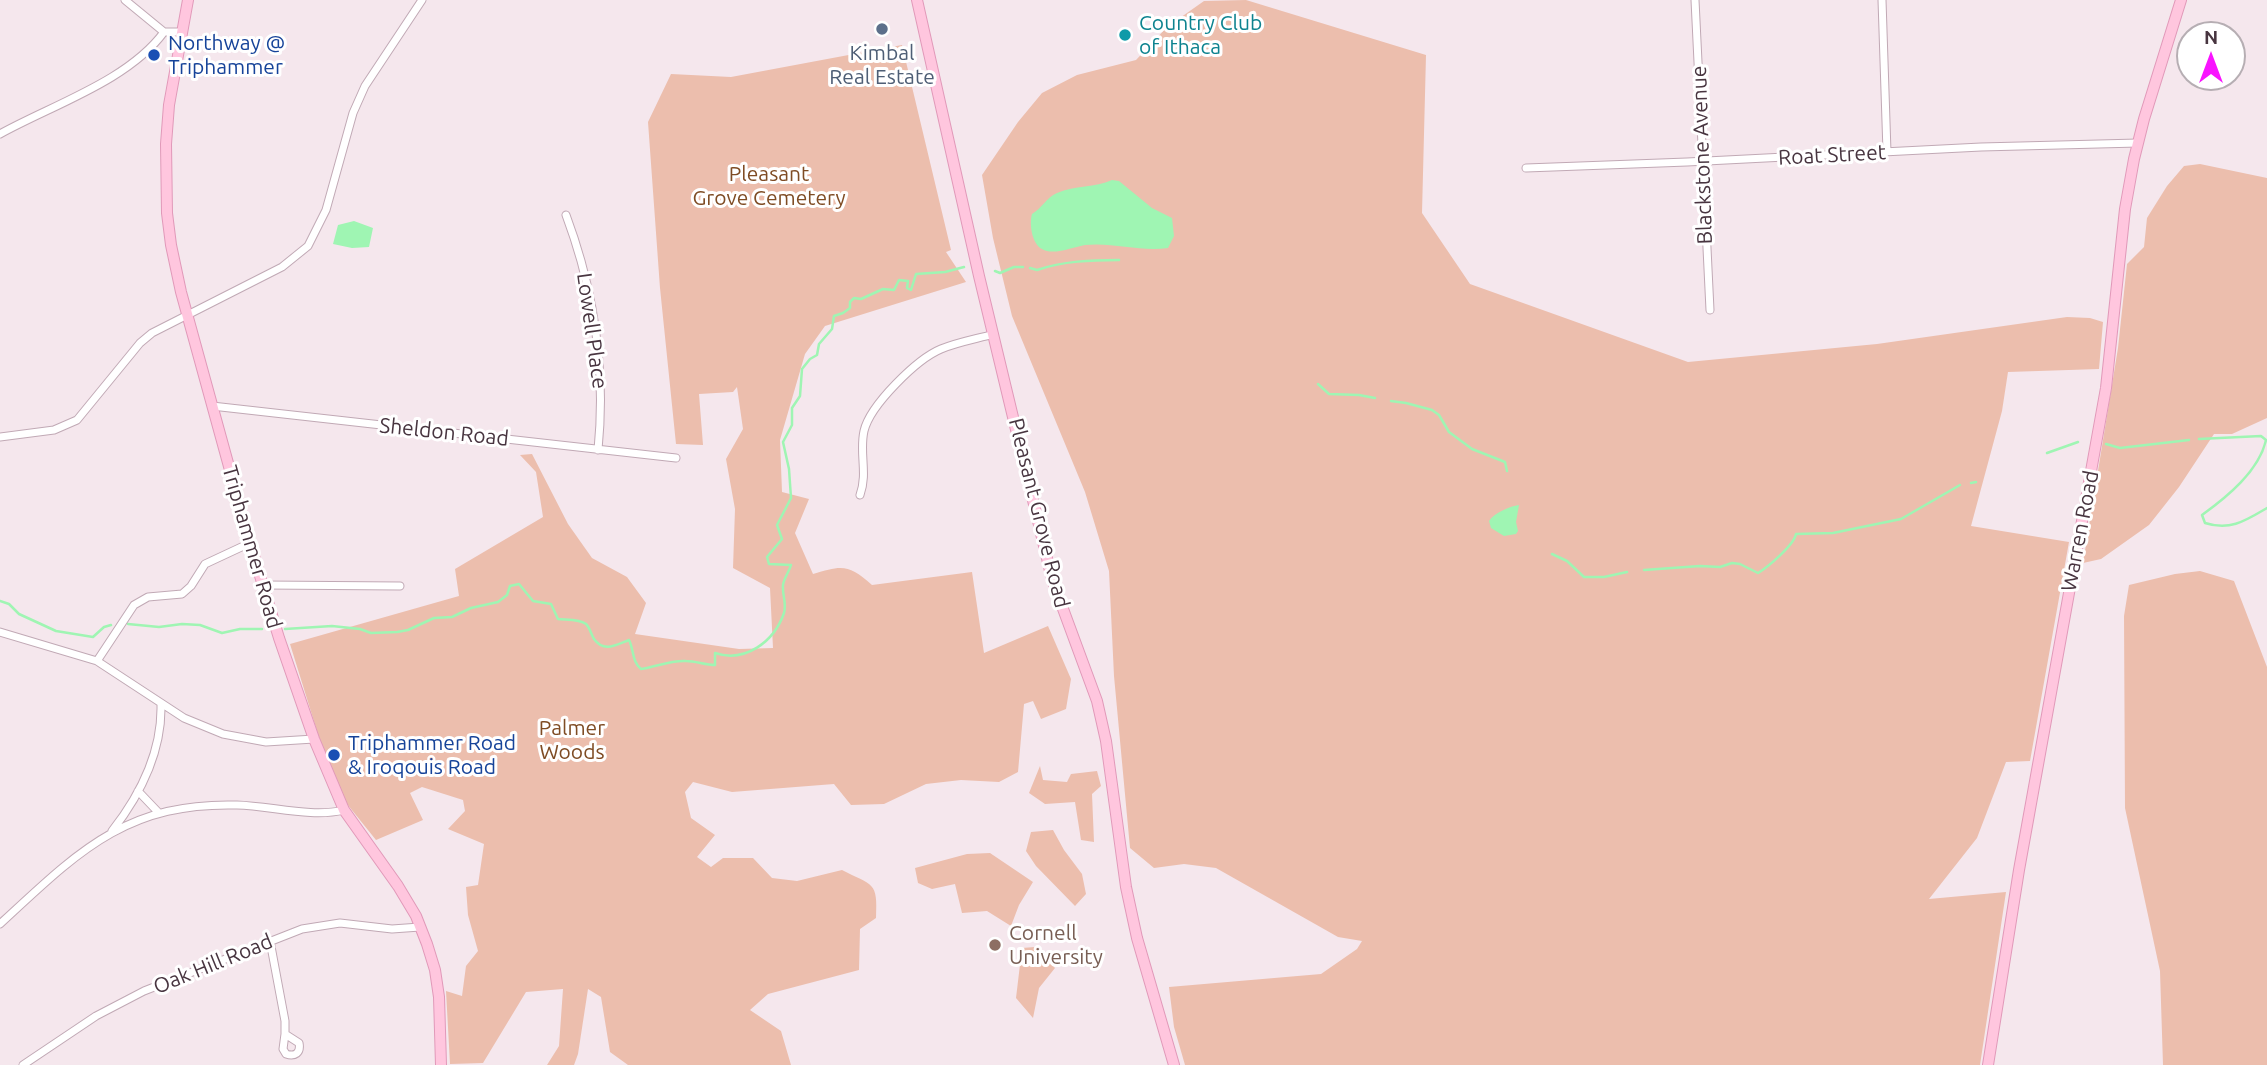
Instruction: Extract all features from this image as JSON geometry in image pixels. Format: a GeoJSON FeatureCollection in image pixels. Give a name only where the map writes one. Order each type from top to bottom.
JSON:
{"type":"FeatureCollection","features":[{"type":"Feature","properties":{"kind":"street"},"geometry":{"type":"LineString","coordinates":[[125,0],[164,32],[181,32]]}},
{"type":"Feature","properties":{"kind":"street","name":"Triphammer Road"},"geometry":{"type":"LineString","coordinates":[[188,0],[169,105],[166,144],[166,195],[171,244],[187,314],[250,543],[314,739],[344,810],[398,886],[420,927],[435,970],[439,997],[441,1065]]}},
{"type":"Feature","properties":{"kind":"street"},"geometry":{"type":"LineString","coordinates":[[0,437],[54,430],[77,420],[140,343],[165,325],[282,267],[308,246],[326,210],[353,113],[365,86],[422,0]]}},
{"type":"Feature","properties":{"kind":"street","name":"Pleasant Grove Road"},"geometry":{"type":"LineString","coordinates":[[916,0],[1052,579],[1097,701],[1106,741],[1131,913],[1174,1065]]}},
{"type":"Feature","properties":{"kind":"street","name":"Blackstone Avenue"},"geometry":{"type":"LineString","coordinates":[[1695,0],[1710,310]]}},
{"type":"Feature","properties":{"kind":"street"},"geometry":{"type":"LineString","coordinates":[[1882,0],[1887,152]]}},
{"type":"Feature","properties":{"kind":"street","name":"Warren Road"},"geometry":{"type":"LineString","coordinates":[[1988,1065],[2066,600],[2102,412],[2126,209],[2138,143],[2181,0]]}},
{"type":"Feature","properties":{"kind":"street"},"geometry":{"type":"LineString","coordinates":[[0,134],[112,76],[142,55],[164,32]]}},
{"type":"Feature","properties":{"kind":"street","name":"Roat Street"},"geometry":{"type":"LineString","coordinates":[[1526,168],[2138,143]]}},
{"type":"Feature","properties":{"kind":"street","name":"Lowell Place"},"geometry":{"type":"LineString","coordinates":[[566,215],[586,272],[591,301],[602,391],[598,450]]}},
{"type":"Feature","properties":{"kind":"street"},"geometry":{"type":"LineString","coordinates":[[860,495],[865,474],[864,430],[873,413],[905,376],[934,353],[994,334]]}},
{"type":"Feature","properties":{"kind":"street","name":"Sheldon Road"},"geometry":{"type":"LineString","coordinates":[[212,406],[676,458]]}},
{"type":"Feature","properties":{"kind":"street"},"geometry":{"type":"LineString","coordinates":[[97,661],[134,604],[148,597],[182,594],[191,586],[205,564],[250,543]]}},
{"type":"Feature","properties":{"kind":"street"},"geometry":{"type":"LineString","coordinates":[[263,585],[400,586]]}},
{"type":"Feature","properties":{"kind":"street"},"geometry":{"type":"LineString","coordinates":[[0,632],[97,661],[161,705],[203,727],[244,739],[287,742],[314,739]]}},
{"type":"Feature","properties":{"kind":"street"},"geometry":{"type":"LineString","coordinates":[[0,924],[56,872],[111,831],[128,810],[158,737],[161,705]]}},
{"type":"Feature","properties":{"kind":"street"},"geometry":{"type":"LineString","coordinates":[[138,791],[158,812]]}},
{"type":"Feature","properties":{"kind":"street"},"geometry":{"type":"LineString","coordinates":[[111,831],[158,812],[215,804],[329,812],[344,810]]}},
{"type":"Feature","properties":{"kind":"street","name":"Oak Hill Road"},"geometry":{"type":"LineString","coordinates":[[23,1065],[96,1016],[144,991],[270,941],[314,926],[340,923],[392,929],[420,927]]}},
{"type":"Feature","properties":{"kind":"street"},"geometry":{"type":"LineString","coordinates":[[270,941],[285,1034]]}},
{"type":"Feature","properties":{"kind":"green space"},"geometry":{"type":"Polygon","coordinates":[[[1246,0],[1426,55],[1422,213],[1470,284],[1688,362],[1877,344],[2067,317],[2090,318],[2103,322],[2099,369],[2008,372],[2002,411],[1971,526],[2069,542],[2030,761],[2006,762],[1977,838],[1929,899],[2006,892],[1980,1065],[1185,1065],[1174,1027],[1169,987],[1321,974],[1357,949],[1362,941],[1338,937],[1216,868],[1184,864],[1154,868],[1130,848],[1114,676],[1109,571],[1085,492],[1012,316],[993,238],[982,175],[1018,122],[1042,93],[1077,75],[1136,60],[1167,27],[1204,1],[1246,0]]]}},
{"type":"Feature","properties":{"kind":"green space","name":"Palmer Woods"},"geometry":{"type":"Polygon","coordinates":[[[902,45],[951,250],[946,252],[966,282],[825,326],[805,354],[780,440],[782,492],[809,499],[795,533],[813,574],[845,568],[857,573],[872,585],[972,572],[984,653],[1048,626],[1071,679],[1066,709],[1041,719],[1033,701],[1024,704],[1018,772],[999,782],[961,780],[926,784],[884,804],[851,805],[834,784],[732,792],[693,782],[685,792],[691,818],[715,835],[697,857],[711,867],[723,858],[753,858],[772,878],[797,881],[842,870],[867,882],[874,891],[876,918],[860,929],[859,970],[768,994],[750,1010],[781,1031],[791,1065],[628,1065],[610,1052],[601,997],[588,989],[574,1065],[547,1065],[559,1046],[563,989],[526,992],[483,1063],[450,1064],[446,991],[462,996],[466,966],[478,951],[468,915],[466,887],[478,885],[484,844],[448,829],[465,811],[463,800],[422,787],[410,793],[423,820],[376,840],[335,789],[290,644],[459,596],[455,569],[543,517],[536,472],[520,455],[532,454],[568,524],[592,558],[627,577],[646,603],[635,634],[739,649],[773,648],[770,588],[733,568],[735,509],[726,459],[743,429],[737,387],[733,392],[699,394],[703,445],[676,444],[660,288],[648,122],[671,74],[731,77],[902,45]]]}},
{"type":"Feature","properties":{"kind":"green space"},"geometry":{"type":"Polygon","coordinates":[[[2200,164],[2267,178],[2267,418],[2232,434],[2214,434],[2179,487],[2149,525],[2101,559],[2083,563],[2118,348],[2127,264],[2144,247],[2147,218],[2167,186],[2184,166],[2200,164]]]}},
{"type":"Feature","properties":{"kind":"green space"},"geometry":{"type":"Polygon","coordinates":[[[2200,571],[2234,581],[2267,667],[2267,1065],[2163,1065],[2160,971],[2125,808],[2124,616],[2129,585],[2200,571]]]}},
{"type":"Feature","properties":{"kind":"green space"},"geometry":{"type":"Polygon","coordinates":[[[1040,766],[1043,780],[1067,782],[1071,774],[1097,771],[1101,786],[1092,794],[1094,842],[1081,840],[1075,802],[1045,804],[1029,793],[1040,766]]]}},
{"type":"Feature","properties":{"kind":"green space"},"geometry":{"type":"Polygon","coordinates":[[[1053,830],[1082,874],[1086,894],[1075,906],[1036,866],[1026,851],[1031,832],[1053,830]]]}},
{"type":"Feature","properties":{"kind":"green space"},"geometry":{"type":"Polygon","coordinates":[[[990,853],[1033,882],[1019,905],[1011,926],[987,911],[962,913],[955,884],[932,889],[918,883],[915,868],[967,854],[990,853]]]}},
{"type":"Feature","properties":{"kind":"green space"},"geometry":{"type":"Polygon","coordinates":[[[1035,947],[1055,968],[1039,988],[1033,1018],[1016,998],[1022,948],[1035,947]]]}},
{"type":"Feature","properties":{"kind":"shaded area"},"geometry":{"type":"Polygon","coordinates":[[[1112,180],[1119,181],[1152,208],[1172,218],[1174,236],[1168,248],[1147,249],[1095,244],[1052,252],[1042,249],[1036,243],[1032,233],[1032,214],[1050,198],[1064,190],[1112,180]]]}},
{"type":"Feature","properties":{"kind":"shaded area"},"geometry":{"type":"Polygon","coordinates":[[[354,221],[373,228],[369,247],[352,248],[333,244],[338,225],[354,221]]]}},
{"type":"Feature","properties":{"kind":"shaded area"},"geometry":{"type":"Polygon","coordinates":[[[1519,505],[1516,534],[1504,536],[1491,528],[1489,521],[1495,515],[1519,505]]]}},
{"type":"Feature","properties":{"kind":"waterway"},"geometry":{"type":"LineString","coordinates":[[1030,268],[1037,270],[1067,263],[1119,260]]}},
{"type":"Feature","properties":{"kind":"waterway"},"geometry":{"type":"LineString","coordinates":[[285,629],[332,626],[371,633],[408,630],[434,618],[452,617],[471,608],[498,602],[507,595],[510,586],[519,584],[533,601],[551,604],[558,619],[577,620],[586,624],[594,639],[602,646],[610,647],[629,640],[641,669],[680,661],[715,665],[715,653],[737,655],[757,648],[773,633],[785,609],[783,585],[791,565],[769,564],[767,557],[782,539],[777,525],[791,498],[789,469],[783,442],[792,425],[792,408],[800,396],[802,369],[817,355],[819,344],[832,329],[834,316],[850,308],[850,302],[854,298],[861,299],[883,289],[894,290],[899,280],[908,281],[907,288],[911,290],[916,274],[945,272],[964,267]]}},
{"type":"Feature","properties":{"kind":"waterway"},"geometry":{"type":"LineString","coordinates":[[995,271],[1000,273],[1014,267],[1023,267]]}},
{"type":"Feature","properties":{"kind":"waterway"},"geometry":{"type":"LineString","coordinates":[[1318,384],[1329,394],[1375,398]]}},
{"type":"Feature","properties":{"kind":"waterway"},"geometry":{"type":"LineString","coordinates":[[1391,401],[1432,410],[1439,415],[1449,432],[1472,449],[1505,462],[1507,471]]}},
{"type":"Feature","properties":{"kind":"waterway"},"geometry":{"type":"LineString","coordinates":[[2199,439],[2261,436],[2266,440],[2249,473],[2231,492],[2202,515],[2205,523],[2230,525],[2244,521],[2267,508]]}},
{"type":"Feature","properties":{"kind":"waterway"},"geometry":{"type":"LineString","coordinates":[[2106,444],[2120,448],[2189,440]]}},
{"type":"Feature","properties":{"kind":"waterway"},"geometry":{"type":"LineString","coordinates":[[2047,453],[2078,442]]}},
{"type":"Feature","properties":{"kind":"waterway"},"geometry":{"type":"LineString","coordinates":[[1971,483],[1976,482]]}},
{"type":"Feature","properties":{"kind":"waterway"},"geometry":{"type":"LineString","coordinates":[[1644,570],[1720,567],[1732,563],[1758,573],[1786,550],[1796,534],[1833,533],[1901,519],[1960,485]]}},
{"type":"Feature","properties":{"kind":"waterway"},"geometry":{"type":"LineString","coordinates":[[1552,554],[1567,561],[1584,577],[1604,577],[1627,572]]}},
{"type":"Feature","properties":{"kind":"waterway"},"geometry":{"type":"LineString","coordinates":[[0,601],[9,604],[19,614],[56,631],[93,637],[104,627],[111,625]]}},
{"type":"Feature","properties":{"kind":"waterway"},"geometry":{"type":"LineString","coordinates":[[128,624],[159,627],[200,625],[222,633],[240,629],[262,629]]}},
{"type":"Feature","properties":{"kind":"place","name":"Kimbal Real Estate"},"geometry":{"type":"Point","coordinates":[882,29]}},
{"type":"Feature","properties":{"kind":"place","name":"Country Club of Ithaca"},"geometry":{"type":"Point","coordinates":[1125,35]}},
{"type":"Feature","properties":{"kind":"place","name":"Northway @ Triphammer"},"geometry":{"type":"Point","coordinates":[154,55]}},
{"type":"Feature","properties":{"kind":"place","name":"Triphammer Road & Iroqouis Road"},"geometry":{"type":"Point","coordinates":[334,755]}},
{"type":"Feature","properties":{"kind":"place","name":"Cornell University"},"geometry":{"type":"Point","coordinates":[995,945]}},
{"type":"Feature","properties":{"kind":"park label","name":"Pleasant Grove Cemetery"},"geometry":{"type":"Point","coordinates":[769,186]}}]}
